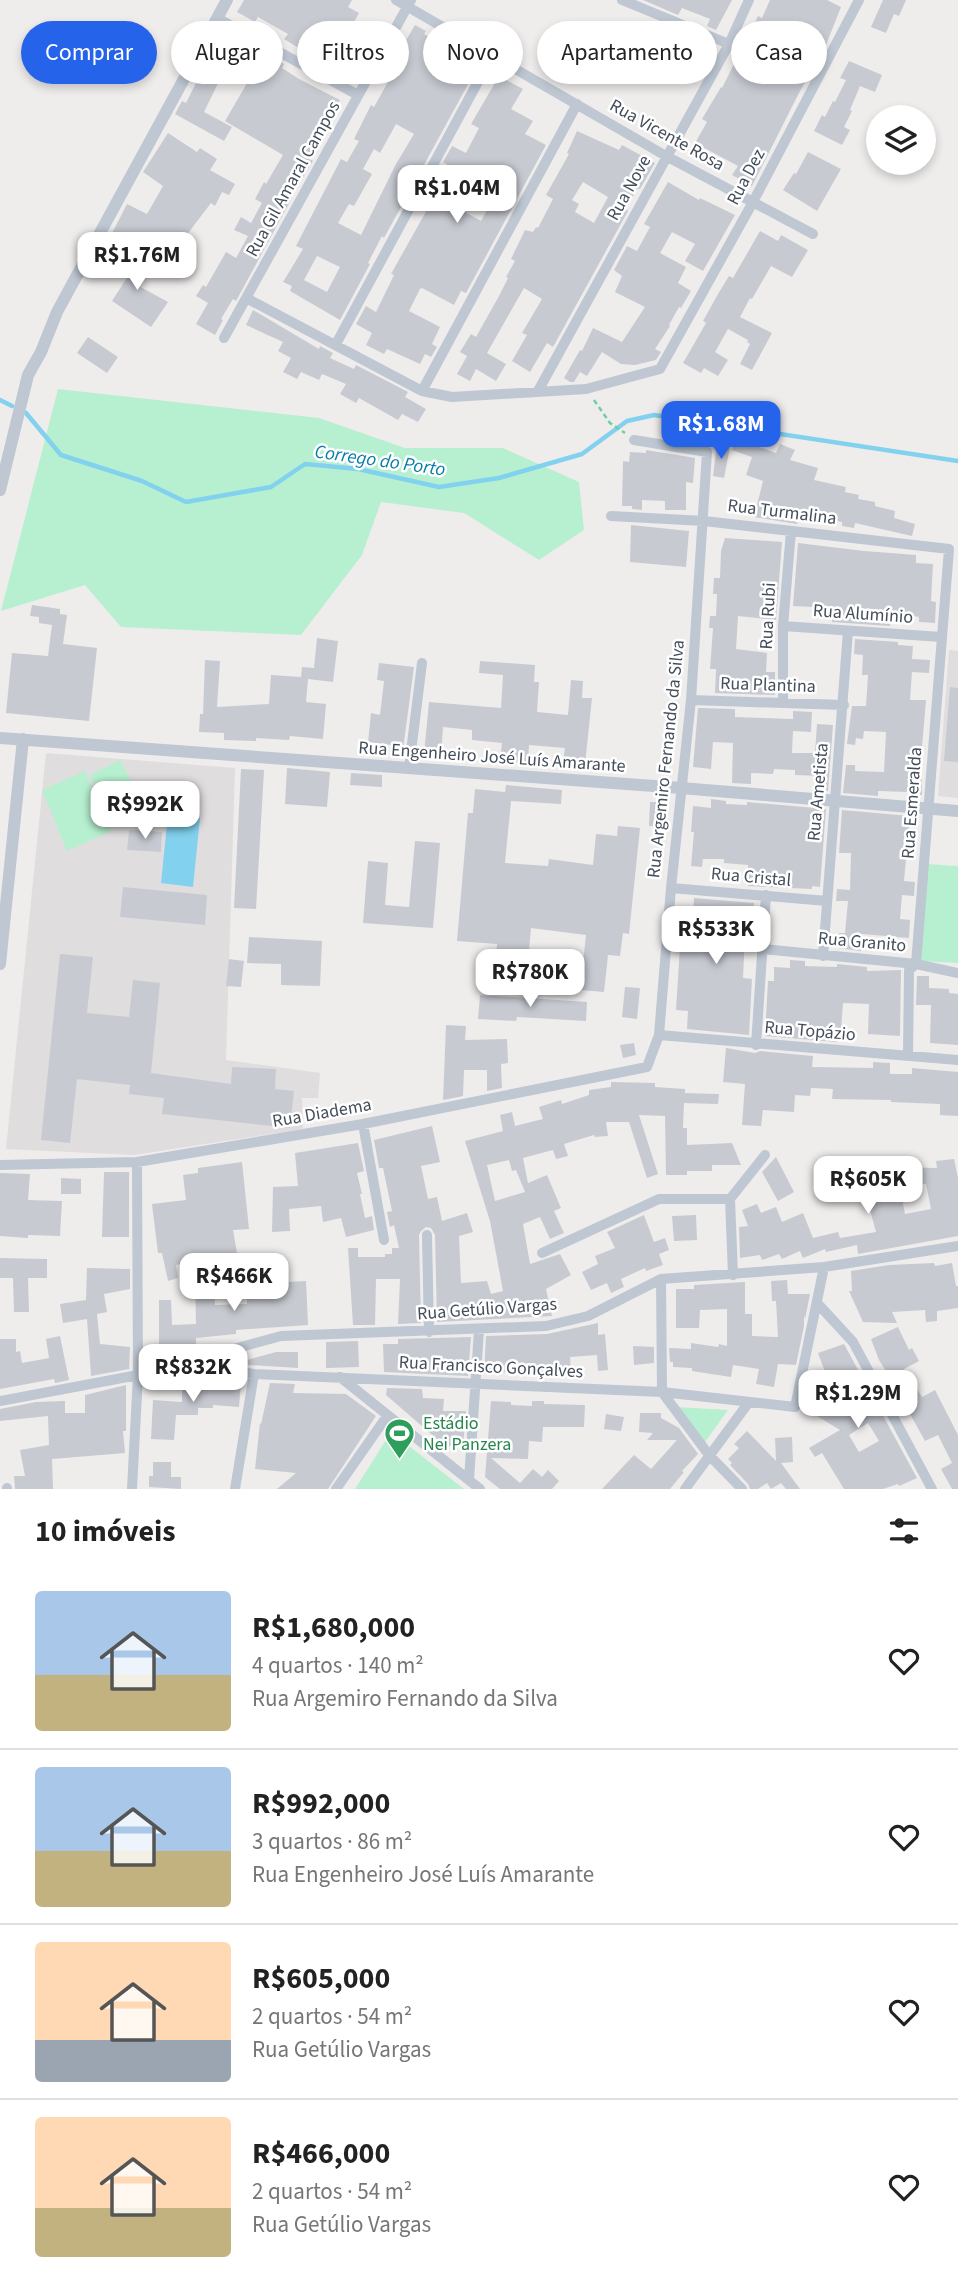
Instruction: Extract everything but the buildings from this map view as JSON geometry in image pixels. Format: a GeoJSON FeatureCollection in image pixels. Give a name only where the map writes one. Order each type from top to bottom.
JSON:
{"type":"FeatureCollection","features":[{"type":"Feature","properties":{"kind":"street"},"geometry":{"type":"LineString","coordinates":[[0,490],[28,375],[41,352],[57,312],[227,0]]}},
{"type":"Feature","properties":{"kind":"street","name":"Rua Vicente Rosa"},"geometry":{"type":"LineString","coordinates":[[396,0],[410,3],[438,21]]}},
{"type":"Feature","properties":{"kind":"street"},"geometry":{"type":"LineString","coordinates":[[622,0],[729,44]]}},
{"type":"Feature","properties":{"kind":"street","name":"Rua Nove"},"geometry":{"type":"LineString","coordinates":[[538,391],[729,44],[749,0]]}},
{"type":"Feature","properties":{"kind":"street","name":"Rua Dez"},"geometry":{"type":"LineString","coordinates":[[586,389],[660,369],[753,202],[859,0]]}},
{"type":"Feature","properties":{"kind":"street","name":"Rua Gil Amaral Campos"},"geometry":{"type":"LineString","coordinates":[[225,338],[410,3]]}},
{"type":"Feature","properties":{"kind":"street"},"geometry":{"type":"LineString","coordinates":[[217,18],[358,95]]}},
{"type":"Feature","properties":{"kind":"street","name":"Rua Vicente Rosa"},"geometry":{"type":"LineString","coordinates":[[523,74],[666,156],[813,234]]}},
{"type":"Feature","properties":{"kind":"street"},"geometry":{"type":"LineString","coordinates":[[336,344],[477,84]]}},
{"type":"Feature","properties":{"kind":"street"},"geometry":{"type":"LineString","coordinates":[[422,391],[577,104]]}},
{"type":"Feature","properties":{"kind":"street"},"geometry":{"type":"LineString","coordinates":[[248,299],[422,391],[452,397],[586,389]]}},
{"type":"Feature","properties":{"kind":"street","name":"Rua Argemiro Fernando da Silva"},"geometry":{"type":"LineString","coordinates":[[632,438],[707,452],[691,700],[659,1035],[647,1067]]}},
{"type":"Feature","properties":{"kind":"street","name":"Rua Turmalina"},"geometry":{"type":"LineString","coordinates":[[611,516],[704,521],[949,549]]}},
{"type":"Feature","properties":{"kind":"street","name":"Rua Rubi"},"geometry":{"type":"LineString","coordinates":[[783,703],[783,626],[791,531]]}},
{"type":"Feature","properties":{"kind":"street","name":"Rua Esmeralda"},"geometry":{"type":"LineString","coordinates":[[908,1056],[909,970],[916,964],[949,549]]}},
{"type":"Feature","properties":{"kind":"street","name":"Rua Alumínio"},"geometry":{"type":"LineString","coordinates":[[783,626],[941,637]]}},
{"type":"Feature","properties":{"kind":"street","name":"Rua Ametista"},"geometry":{"type":"LineString","coordinates":[[823,956],[848,631]]}},
{"type":"Feature","properties":{"kind":"street"},"geometry":{"type":"LineString","coordinates":[[409,768],[422,663]]}},
{"type":"Feature","properties":{"kind":"street","name":"Rua Plantina"},"geometry":{"type":"LineString","coordinates":[[691,700],[844,705]]}},
{"type":"Feature","properties":{"kind":"street","name":"Rua Engenheiro José Luís Amarante"},"geometry":{"type":"LineString","coordinates":[[0,738],[958,811]]}},
{"type":"Feature","properties":{"kind":"street"},"geometry":{"type":"LineString","coordinates":[[0,964],[23,738]]}},
{"type":"Feature","properties":{"kind":"street","name":"Rua Cristal"},"geometry":{"type":"LineString","coordinates":[[671,888],[827,901]]}},
{"type":"Feature","properties":{"kind":"street"},"geometry":{"type":"LineString","coordinates":[[756,1045],[766,895]]}},
{"type":"Feature","properties":{"kind":"street","name":"Rua Granito"},"geometry":{"type":"LineString","coordinates":[[763,949],[916,964],[958,972]]}},
{"type":"Feature","properties":{"kind":"street","name":"Rua Topázio"},"geometry":{"type":"LineString","coordinates":[[659,1035],[958,1060]]}},
{"type":"Feature","properties":{"kind":"street","name":"Rua Diadema"},"geometry":{"type":"LineString","coordinates":[[0,1165],[137,1162],[363,1124],[647,1067]]}},
{"type":"Feature","properties":{"kind":"street"},"geometry":{"type":"LineString","coordinates":[[363,1124],[384,1240]]}},
{"type":"Feature","properties":{"kind":"street"},"geometry":{"type":"LineString","coordinates":[[733,1275],[730,1199],[765,1155]]}},
{"type":"Feature","properties":{"kind":"street"},"geometry":{"type":"LineString","coordinates":[[132,1489],[138,1376],[137,1162]]}},
{"type":"Feature","properties":{"kind":"street"},"geometry":{"type":"LineString","coordinates":[[542,1253],[659,1199],[730,1199]]}},
{"type":"Feature","properties":{"kind":"street"},"geometry":{"type":"LineString","coordinates":[[427,1235],[429,1332]]}},
{"type":"Feature","properties":{"kind":"street","name":"Rua Getúlio Vargas"},"geometry":{"type":"LineString","coordinates":[[0,1401],[138,1376],[281,1336],[546,1326],[588,1316],[661,1279],[824,1267],[958,1246]]}},
{"type":"Feature","properties":{"kind":"street"},"geometry":{"type":"LineString","coordinates":[[824,1267],[817,1304],[853,1342],[931,1489]]}},
{"type":"Feature","properties":{"kind":"street"},"geometry":{"type":"LineString","coordinates":[[661,1279],[662,1392],[709,1455],[742,1489]]}},
{"type":"Feature","properties":{"kind":"street","name":"Rua Francisco Gonçalves"},"geometry":{"type":"LineString","coordinates":[[186,1364],[254,1374],[662,1392],[794,1406],[817,1304]]}},
{"type":"Feature","properties":{"kind":"street"},"geometry":{"type":"LineString","coordinates":[[469,1480],[479,1330]]}},
{"type":"Feature","properties":{"kind":"street"},"geometry":{"type":"LineString","coordinates":[[235,1489],[254,1374]]}},
{"type":"Feature","properties":{"kind":"street"},"geometry":{"type":"LineString","coordinates":[[340,1377],[480,1489]]}},
{"type":"Feature","properties":{"kind":"street"},"geometry":{"type":"LineString","coordinates":[[685,1489],[749,1402]]}},
{"type":"Feature","properties":{"kind":"street"},"geometry":{"type":"LineString","coordinates":[[336,1489],[387,1416]]}},
{"type":"Feature","properties":{"kind":"path"},"geometry":{"type":"LineString","coordinates":[[586,389],[610,423],[632,438]]}},
{"type":"Feature","properties":{"kind":"shaded area"},"geometry":{"type":"Polygon","coordinates":[[[949,650],[958,651],[958,798],[938,796],[949,650]]]}},
{"type":"Feature","properties":{"kind":"shaded area"},"geometry":{"type":"Polygon","coordinates":[[[46,753],[235,768],[226,1060],[320,1073],[318,1098],[302,1098],[303,1129],[134,1155],[6,1149],[46,753]]]}},
{"type":"Feature","properties":{"kind":"green space"},"geometry":{"type":"Polygon","coordinates":[[[58,389],[319,418],[405,448],[503,448],[579,482],[584,530],[539,560],[464,513],[381,502],[362,555],[301,635],[121,627],[85,585],[1,611],[58,389]]]}},
{"type":"Feature","properties":{"kind":"green space"},"geometry":{"type":"Polygon","coordinates":[[[120,760],[149,813],[114,827],[90,775],[120,760]]]}},
{"type":"Feature","properties":{"kind":"green space"},"geometry":{"type":"Polygon","coordinates":[[[85,771],[111,831],[67,851],[42,790],[85,771]]]}},
{"type":"Feature","properties":{"kind":"green space"},"geometry":{"type":"Polygon","coordinates":[[[926,864],[958,866],[958,963],[920,961],[926,864]]]}},
{"type":"Feature","properties":{"kind":"green space"},"geometry":{"type":"Polygon","coordinates":[[[676,1407],[728,1410],[705,1442],[676,1407]]]}},
{"type":"Feature","properties":{"kind":"green space","name":"Estádio Nei Panzera"},"geometry":{"type":"Polygon","coordinates":[[[391,1432],[464,1489],[355,1489],[391,1432]]]}},
{"type":"Feature","properties":{"kind":"water"},"geometry":{"type":"Polygon","coordinates":[[[168,814],[200,818],[193,887],[161,883],[168,814]]]}},
{"type":"Feature","properties":{"kind":"waterway","name":"Corrego do Porto"},"geometry":{"type":"LineString","coordinates":[[0,400],[12,406]]}},
{"type":"Feature","properties":{"kind":"waterway","name":"Corrego do Porto"},"geometry":{"type":"LineString","coordinates":[[26,413],[61,455],[142,481],[186,502],[271,487],[305,464],[358,469],[439,487],[499,478],[582,454],[627,421],[654,415],[958,461]]}},
{"type":"Feature","properties":{"kind":"place","name":"Estádio Nei Panzera"},"geometry":{"type":"Point","coordinates":[400,1460]}}]}
